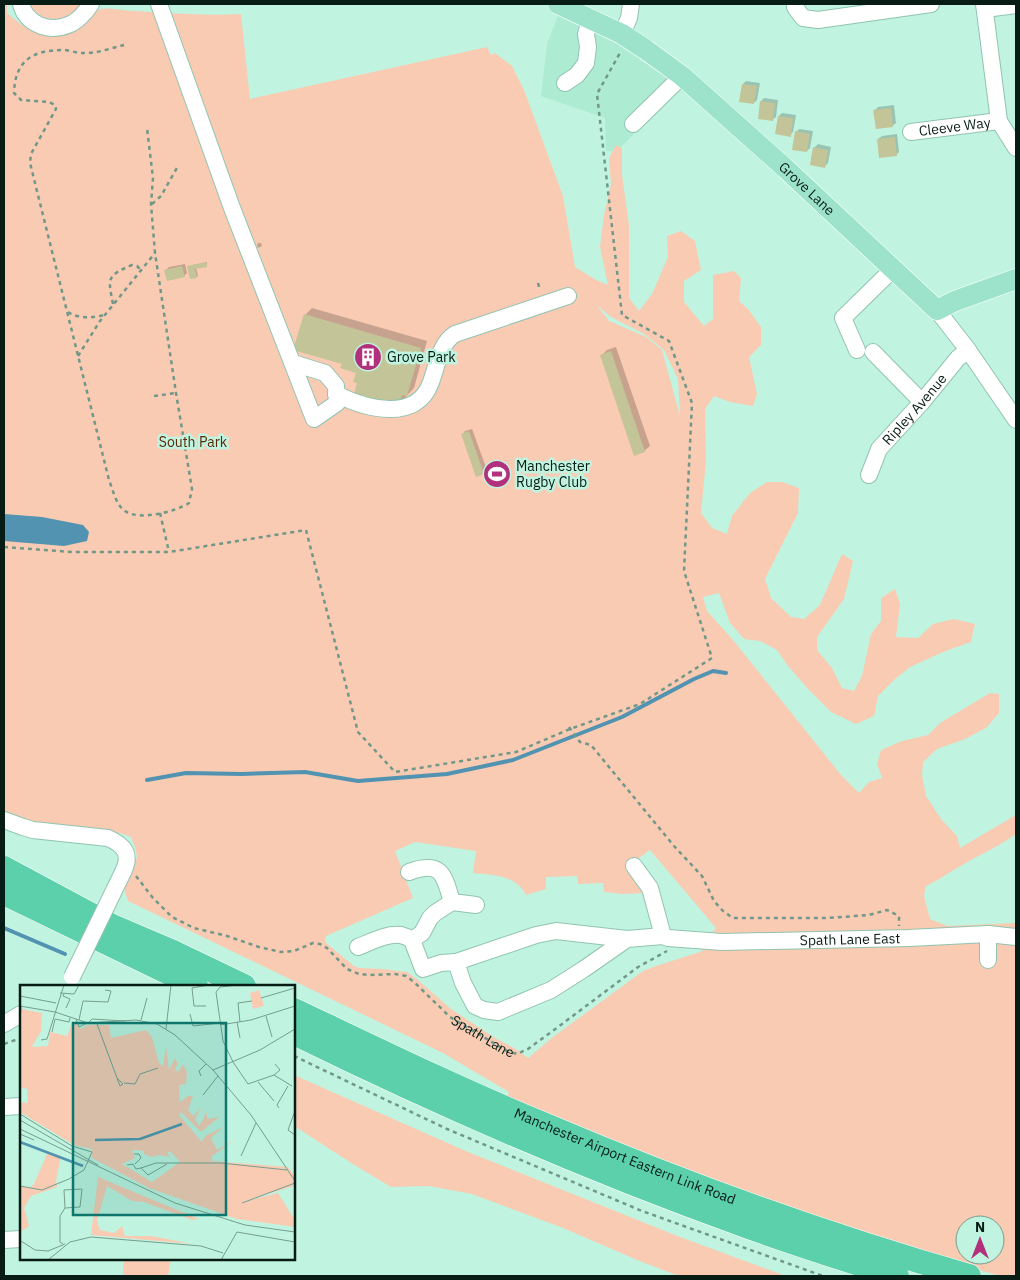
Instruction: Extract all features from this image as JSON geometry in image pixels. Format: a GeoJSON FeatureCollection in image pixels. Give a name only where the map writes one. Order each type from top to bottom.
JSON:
{"type":"FeatureCollection","features":[{"type":"Feature","properties":{"kind":"highway"},"geometry":{"type":"LineString","coordinates":[[4,851],[118,917],[173,952]]}},
{"type":"Feature","properties":{"kind":"highway"},"geometry":{"type":"LineString","coordinates":[[4,868],[112,926],[173,952],[242,985]]}},
{"type":"Feature","properties":{"kind":"highway"},"geometry":{"type":"LineString","coordinates":[[8,895],[194,985]]}},
{"type":"Feature","properties":{"kind":"highway","name":"Manchester Airport Eastern Link Road"},"geometry":{"type":"LineString","coordinates":[[295,1010],[484,1098],[613,1152],[801,1223],[969,1276]]}},
{"type":"Feature","properties":{"kind":"highway","name":"Manchester Airport Eastern Link Road"},"geometry":{"type":"LineString","coordinates":[[295,1034],[364,1068],[537,1145],[746,1227],[897,1276]]}},
{"type":"Feature","properties":{"kind":"main road","name":"Grove Lane"},"geometry":{"type":"LineString","coordinates":[[558,4],[625,37],[682,76],[786,168],[937,310]]}},
{"type":"Feature","properties":{"kind":"main road"},"geometry":{"type":"LineString","coordinates":[[937,310],[954,301],[1016,279]]}},
{"type":"Feature","properties":{"kind":"street"},"geometry":{"type":"LineString","coordinates":[[21,4],[23,11],[30,20],[39,26],[54,28],[69,25],[81,16],[91,4]]}},
{"type":"Feature","properties":{"kind":"street"},"geometry":{"type":"LineString","coordinates":[[159,4],[232,208],[314,419],[337,403],[336,386],[325,373],[293,363]]}},
{"type":"Feature","properties":{"kind":"street"},"geometry":{"type":"LineString","coordinates":[[625,37],[630,18],[631,4]]}},
{"type":"Feature","properties":{"kind":"street"},"geometry":{"type":"LineString","coordinates":[[795,4],[803,18],[818,20],[931,4]]}},
{"type":"Feature","properties":{"kind":"street"},"geometry":{"type":"LineString","coordinates":[[1016,5],[984,7],[999,121],[1016,148]]}},
{"type":"Feature","properties":{"kind":"street"},"geometry":{"type":"LineString","coordinates":[[565,83],[576,75],[586,63],[588,47],[586,34],[590,19]]}},
{"type":"Feature","properties":{"kind":"street"},"geometry":{"type":"LineString","coordinates":[[633,124],[682,76]]}},
{"type":"Feature","properties":{"kind":"street","name":"Cleeve Way"},"geometry":{"type":"LineString","coordinates":[[910,132],[999,121]]}},
{"type":"Feature","properties":{"kind":"street"},"geometry":{"type":"LineString","coordinates":[[893,269],[843,318],[865,351],[922,402]]}},
{"type":"Feature","properties":{"kind":"street"},"geometry":{"type":"LineString","coordinates":[[336,394],[351,402],[374,408],[396,410],[411,406],[423,396],[431,383],[434,370],[449,338],[455,334],[568,296]]}},
{"type":"Feature","properties":{"kind":"street","name":"Grove Lane"},"geometry":{"type":"LineString","coordinates":[[937,310],[968,350],[1016,420]]}},
{"type":"Feature","properties":{"kind":"street","name":"Ripley Avenue"},"geometry":{"type":"LineString","coordinates":[[869,475],[880,449],[958,358],[968,350]]}},
{"type":"Feature","properties":{"kind":"street"},"geometry":{"type":"LineString","coordinates":[[4,820],[33,830],[108,838],[117,842],[123,848],[126,855],[125,869],[68,982]]}},
{"type":"Feature","properties":{"kind":"street"},"geometry":{"type":"LineString","coordinates":[[634,866],[650,888],[663,936]]}},
{"type":"Feature","properties":{"kind":"street"},"geometry":{"type":"LineString","coordinates":[[409,872],[426,868],[441,872],[452,902]]}},
{"type":"Feature","properties":{"kind":"street"},"geometry":{"type":"LineString","coordinates":[[358,947],[386,936],[401,936],[412,940],[422,933],[435,913],[452,902],[476,905]]}},
{"type":"Feature","properties":{"kind":"street","name":"Spath Lane East"},"geometry":{"type":"LineString","coordinates":[[412,940],[423,969],[441,963],[456,962],[536,935],[556,931],[626,938],[663,936],[668,938],[732,942],[988,934],[1016,937]]}},
{"type":"Feature","properties":{"kind":"street"},"geometry":{"type":"LineString","coordinates":[[988,934],[988,960]]}},
{"type":"Feature","properties":{"kind":"street"},"geometry":{"type":"LineString","coordinates":[[456,962],[475,1006],[484,1010],[498,1012],[551,990],[584,969],[626,938]]}},
{"type":"Feature","properties":{"kind":"street"},"geometry":{"type":"LineString","coordinates":[[4,1024],[20,1015]]}},
{"type":"Feature","properties":{"kind":"street"},"geometry":{"type":"LineString","coordinates":[[4,1107],[20,1106]]}},
{"type":"Feature","properties":{"kind":"street"},"geometry":{"type":"LineString","coordinates":[[4,1240],[20,1239]]}},
{"type":"Feature","properties":{"kind":"path"},"geometry":{"type":"LineString","coordinates":[[4,547],[72,552],[169,552],[306,530],[358,732],[395,772],[516,752],[571,729],[640,704],[712,658],[684,571],[692,403],[669,341],[622,314],[598,94],[625,37]]}},
{"type":"Feature","properties":{"kind":"path"},"geometry":{"type":"LineString","coordinates":[[124,45],[84,54],[63,50],[40,53],[26,60],[18,70],[14,82],[14,93],[21,100],[49,102],[55,105],[56,109],[31,154],[30,163],[105,465],[118,502],[123,510],[139,516],[182,507],[189,503],[192,489],[155,253],[151,204],[153,178],[147,128]]}},
{"type":"Feature","properties":{"kind":"path"},"geometry":{"type":"LineString","coordinates":[[151,204],[161,196],[178,166]]}},
{"type":"Feature","properties":{"kind":"path"},"geometry":{"type":"LineString","coordinates":[[78,356],[104,315],[155,253]]}},
{"type":"Feature","properties":{"kind":"path"},"geometry":{"type":"LineString","coordinates":[[113,304],[109,284],[112,274],[132,265],[137,266],[141,270]]}},
{"type":"Feature","properties":{"kind":"path"},"geometry":{"type":"LineString","coordinates":[[67,311],[71,315],[84,317],[104,315]]}},
{"type":"Feature","properties":{"kind":"path"},"geometry":{"type":"LineString","coordinates":[[154,396],[176,393]]}},
{"type":"Feature","properties":{"kind":"path"},"geometry":{"type":"LineString","coordinates":[[160,513],[169,552]]}},
{"type":"Feature","properties":{"kind":"path"},"geometry":{"type":"LineString","coordinates":[[571,729],[580,742],[591,745],[674,846],[702,876],[714,901],[733,918],[828,918],[869,915],[887,910],[899,916],[899,938]]}},
{"type":"Feature","properties":{"kind":"path","name":"Spath Lane"},"geometry":{"type":"LineString","coordinates":[[125,869],[132,872],[172,917],[194,928],[281,952],[294,951],[313,943],[320,944],[327,948],[347,969],[359,974],[395,974],[406,976],[450,1017],[507,1051],[517,1054],[523,1052],[558,1027],[638,966],[691,940]]}},
{"type":"Feature","properties":{"kind":"path"},"geometry":{"type":"LineString","coordinates":[[4,1044],[20,1038]]}},
{"type":"Feature","properties":{"kind":"shaded area"},"geometry":{"type":"Polygon","coordinates":[[[558,16],[615,43],[679,88],[615,153],[606,151],[605,118],[541,96],[547,44],[558,16]]]}},
{"type":"Feature","properties":{"kind":"green space","name":"South Park"},"geometry":{"type":"Polygon","coordinates":[[[4,4],[7,4],[7,13],[23,25],[34,32],[47,36],[70,33],[77,30],[98,10],[104,9],[215,15],[241,14],[250,99],[487,47],[491,55],[495,53],[512,66],[524,90],[563,196],[575,267],[608,285],[600,247],[604,215],[611,184],[609,158],[616,145],[622,148],[622,175],[629,225],[629,298],[639,311],[652,294],[668,257],[667,236],[681,231],[695,241],[701,270],[684,281],[684,302],[704,326],[713,319],[713,275],[734,271],[741,278],[739,301],[748,309],[761,327],[761,345],[749,357],[757,394],[753,406],[730,402],[714,396],[705,409],[706,461],[701,513],[712,528],[727,534],[732,516],[750,493],[767,482],[782,482],[799,488],[798,513],[765,579],[771,598],[791,617],[804,619],[820,605],[842,554],[853,561],[844,599],[817,637],[817,650],[832,668],[842,688],[854,691],[862,676],[871,634],[881,621],[881,598],[895,589],[900,604],[896,637],[918,638],[933,624],[954,619],[975,624],[971,642],[910,667],[878,696],[874,716],[856,724],[831,712],[808,689],[777,650],[760,641],[744,639],[730,623],[719,593],[703,597],[707,611],[733,640],[841,775],[859,793],[869,782],[882,778],[877,764],[881,750],[902,741],[928,735],[940,723],[990,693],[999,694],[999,713],[986,728],[965,739],[937,749],[923,762],[922,775],[926,796],[941,819],[957,836],[960,848],[1016,815],[1016,834],[926,886],[924,896],[930,919],[947,926],[1016,923],[1016,1276],[1000,1276],[962,1265],[1005,1265],[1005,1215],[955,1215],[955,1263],[876,1240],[730,1190],[506,1100],[509,1092],[443,1053],[128,901],[124,889],[137,857],[131,837],[120,833],[29,823],[4,813],[4,4]],[[596,305],[607,320],[646,337],[662,350],[680,416],[678,379],[664,350],[644,334],[611,317],[596,305]],[[415,842],[395,851],[413,898],[326,936],[325,942],[354,966],[407,972],[451,1009],[528,1058],[553,1037],[643,971],[703,951],[701,948],[716,928],[650,850],[628,866],[646,893],[623,894],[604,892],[603,883],[578,884],[577,876],[546,877],[546,889],[526,895],[516,883],[503,877],[473,873],[476,851],[415,842]]]}},
{"type":"Feature","properties":{"kind":"green space"},"geometry":{"type":"Polygon","coordinates":[[[30,4],[84,4],[66,18],[56,20],[43,17],[34,11],[30,4]]]}},
{"type":"Feature","properties":{"kind":"green space"},"geometry":{"type":"Polygon","coordinates":[[[295,1075],[468,1152],[680,1237],[786,1276],[679,1276],[563,1228],[472,1194],[429,1186],[391,1187],[295,1127],[295,1075]]]}},
{"type":"Feature","properties":{"kind":"green space"},"geometry":{"type":"Polygon","coordinates":[[[124,1260],[171,1260],[168,1276],[123,1276],[124,1260]]]}},
{"type":"Feature","properties":{"kind":"water"},"geometry":{"type":"Polygon","coordinates":[[[4,514],[42,517],[83,525],[89,532],[87,541],[64,546],[4,541],[4,514]]]}},
{"type":"Feature","properties":{"kind":"building"},"geometry":{"type":"Polygon","coordinates":[[[742,84],[757,86],[754,104],[739,102],[742,84]]]}},
{"type":"Feature","properties":{"kind":"building"},"geometry":{"type":"Polygon","coordinates":[[[760,101],[775,103],[773,121],[758,119],[760,101]]]}},
{"type":"Feature","properties":{"kind":"building"},"geometry":{"type":"Polygon","coordinates":[[[891,108],[893,127],[876,129],[873,110],[891,108]]]}},
{"type":"Feature","properties":{"kind":"building"},"geometry":{"type":"Polygon","coordinates":[[[778,116],[793,118],[791,137],[775,134],[778,116]]]}},
{"type":"Feature","properties":{"kind":"building"},"geometry":{"type":"Polygon","coordinates":[[[795,131],[810,134],[807,152],[792,150],[795,131]]]}},
{"type":"Feature","properties":{"kind":"building"},"geometry":{"type":"Polygon","coordinates":[[[895,137],[897,156],[879,158],[877,139],[895,137]]]}},
{"type":"Feature","properties":{"kind":"building"},"geometry":{"type":"Polygon","coordinates":[[[813,147],[828,150],[825,168],[810,165],[813,147]]]}},
{"type":"Feature","properties":{"kind":"building"},"geometry":{"type":"Polygon","coordinates":[[[206,262],[207,267],[195,269],[197,278],[190,279],[187,266],[206,262]]]}},
{"type":"Feature","properties":{"kind":"building"},"geometry":{"type":"Polygon","coordinates":[[[182,266],[185,277],[167,281],[164,270],[182,266]]]}},
{"type":"Feature","properties":{"kind":"building","name":"Grove Park"},"geometry":{"type":"Polygon","coordinates":[[[304,314],[421,348],[407,396],[402,395],[399,406],[354,394],[357,383],[353,382],[356,373],[340,368],[342,364],[293,350],[304,314]]]}},
{"type":"Feature","properties":{"kind":"building"},"geometry":{"type":"Polygon","coordinates":[[[611,351],[645,452],[634,456],[600,355],[611,351]]]}},
{"type":"Feature","properties":{"kind":"building"},"geometry":{"type":"Polygon","coordinates":[[[469,431],[484,474],[476,477],[461,434],[469,431]]]}},
{"type":"Feature","properties":{"kind":"waterway"},"geometry":{"type":"LineString","coordinates":[[147,780],[186,773],[305,772],[358,781],[447,774],[513,760],[622,717],[713,671],[726,673]]}},
{"type":"Feature","properties":{"kind":"waterway"},"geometry":{"type":"LineString","coordinates":[[4,928],[65,954]]}},
{"type":"Feature","properties":{"kind":"place","name":"Grove Park"},"geometry":{"type":"Point","coordinates":[368,357]}},
{"type":"Feature","properties":{"kind":"place","name":"Manchester Rugby Club"},"geometry":{"type":"Point","coordinates":[497,474]}}]}
